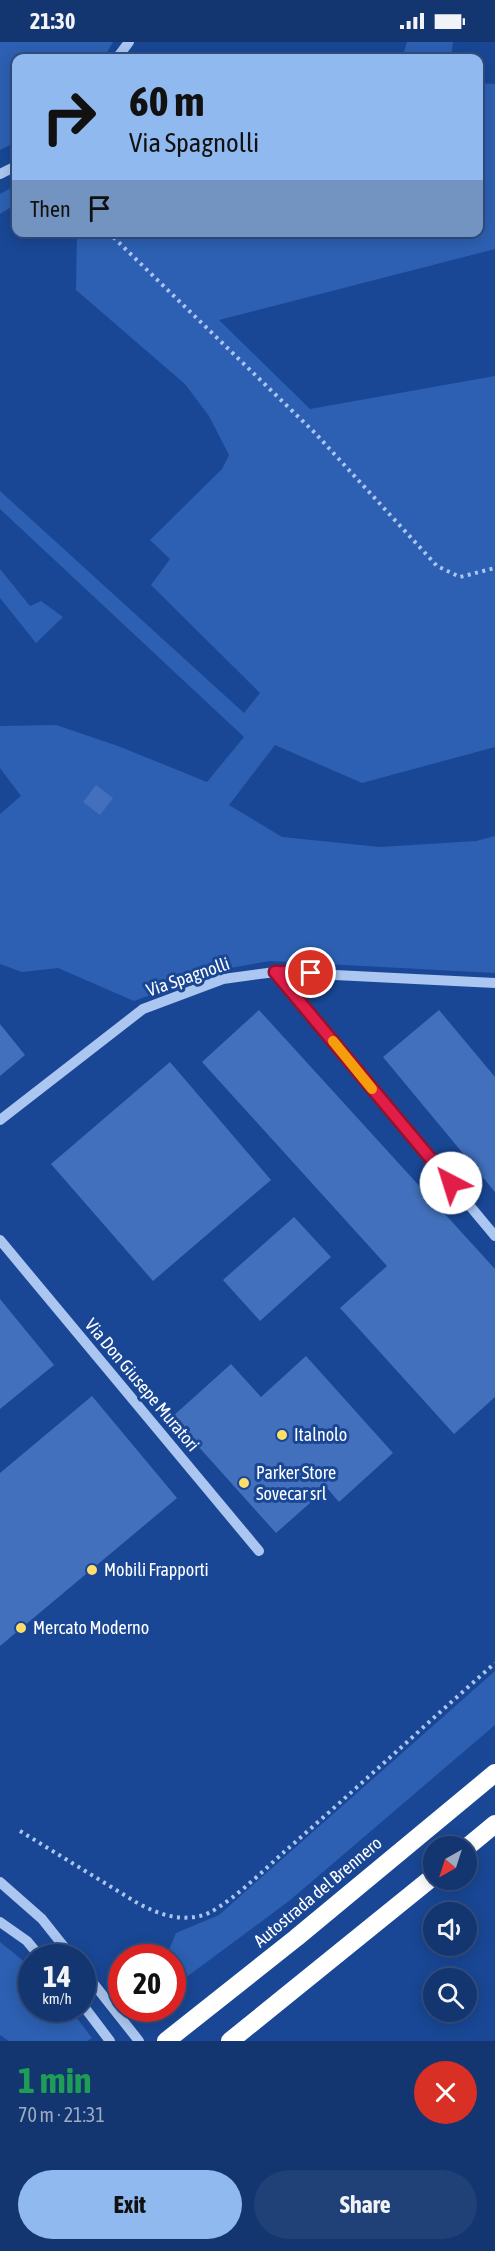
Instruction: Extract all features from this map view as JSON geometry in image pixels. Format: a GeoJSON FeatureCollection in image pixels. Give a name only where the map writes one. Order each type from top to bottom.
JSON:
{"type":"FeatureCollection","features":[{"type":"Feature","properties":{"kind":"highway","name":"Autostrada del Brennero"},"geometry":{"type":"LineString","coordinates":[[166,2041],[296,1938],[495,1773]]}},
{"type":"Feature","properties":{"kind":"highway"},"geometry":{"type":"LineString","coordinates":[[477,1839],[495,1824]]}},
{"type":"Feature","properties":{"kind":"highway"},"geometry":{"type":"LineString","coordinates":[[230,2041],[423,1885]]}},
{"type":"Feature","properties":{"kind":"street","name":"Via Spagnolli"},"geometry":{"type":"LineString","coordinates":[[0,1120],[144,1009],[223,979],[275,972],[495,983]]}},
{"type":"Feature","properties":{"kind":"street"},"geometry":{"type":"LineString","coordinates":[[275,972],[495,1236]]}},
{"type":"Feature","properties":{"kind":"street","name":"Via Don Giusepe Muratori"},"geometry":{"type":"LineString","coordinates":[[0,1240],[259,1551]]}},
{"type":"Feature","properties":{"kind":"street"},"geometry":{"type":"LineString","coordinates":[[0,1882],[42,1919],[62,1944]]}},
{"type":"Feature","properties":{"kind":"street"},"geometry":{"type":"LineString","coordinates":[[0,1922],[29,1944]]}},
{"type":"Feature","properties":{"kind":"street"},"geometry":{"type":"LineString","coordinates":[[96,1986],[139,2041]]}},
{"type":"Feature","properties":{"kind":"street"},"geometry":{"type":"LineString","coordinates":[[96,2022],[110,2041]]}},
{"type":"Feature","properties":{"kind":"path"},"geometry":{"type":"LineString","coordinates":[[113,237],[315,433],[437,566],[460,577],[495,568]]}},
{"type":"Feature","properties":{"kind":"path"},"geometry":{"type":"LineString","coordinates":[[20,1831],[139,1904],[160,1914],[176,1918],[202,1916],[223,1904],[273,1862],[396,1755],[495,1663]]}},
{"type":"Feature","properties":{"kind":"shaded area"},"geometry":{"type":"Polygon","coordinates":[[[0,42],[113,42],[106,54],[12,54],[12,144],[0,150],[0,42]]]}},
{"type":"Feature","properties":{"kind":"shaded area"},"geometry":{"type":"Polygon","coordinates":[[[407,42],[453,42],[452,54],[403,54],[407,42]]]}},
{"type":"Feature","properties":{"kind":"shaded area"},"geometry":{"type":"Polygon","coordinates":[[[483,83],[495,84],[495,249],[219,320],[310,409],[495,376],[495,747],[362,783],[275,745],[229,805],[282,837],[380,847],[476,841],[495,836],[495,973],[270,961],[219,970],[134,1001],[58,968],[22,972],[0,964],[0,814],[21,796],[0,768],[0,726],[56,725],[118,746],[207,782],[244,737],[0,509],[0,491],[244,713],[260,693],[151,585],[170,559],[150,540],[222,469],[229,455],[209,416],[185,384],[76,290],[77,237],[483,237],[483,83]]]}},
{"type":"Feature","properties":{"kind":"shaded area"},"geometry":{"type":"Polygon","coordinates":[[[12,187],[12,206],[0,214],[0,194],[12,187]]]}},
{"type":"Feature","properties":{"kind":"shaded area"},"geometry":{"type":"Polygon","coordinates":[[[0,569],[30,606],[41,601],[63,617],[36,643],[0,598],[0,569]]]}},
{"type":"Feature","properties":{"kind":"shaded area"},"geometry":{"type":"Polygon","coordinates":[[[495,1671],[495,1725],[289,1901],[186,1977],[186,1944],[171,1944],[176,1933],[219,1915],[495,1671]]]}},
{"type":"Feature","properties":{"kind":"shaded area"},"geometry":{"type":"Polygon","coordinates":[[[0,1942],[18,1957],[18,2022],[80,2022],[92,2038],[87,2041],[9,2041],[0,2035],[0,1942]]]}},
{"type":"Feature","properties":{"kind":"building"},"geometry":{"type":"Polygon","coordinates":[[[96,785],[113,798],[100,815],[83,802],[96,785]]]}},
{"type":"Feature","properties":{"kind":"building"},"geometry":{"type":"Polygon","coordinates":[[[259,1010],[495,1269],[495,1397],[454,1434],[340,1308],[387,1266],[202,1062],[259,1010]]]}},
{"type":"Feature","properties":{"kind":"building"},"geometry":{"type":"Polygon","coordinates":[[[439,1010],[495,1077],[495,1192],[383,1057],[439,1010]]]}},
{"type":"Feature","properties":{"kind":"building"},"geometry":{"type":"Polygon","coordinates":[[[0,1024],[25,1055],[0,1076],[0,1024]]]}},
{"type":"Feature","properties":{"kind":"building"},"geometry":{"type":"Polygon","coordinates":[[[170,1062],[271,1180],[153,1281],[51,1164],[170,1062]]]}},
{"type":"Feature","properties":{"kind":"building"},"geometry":{"type":"Polygon","coordinates":[[[294,1217],[331,1257],[260,1321],[223,1280],[294,1217]]]}},
{"type":"Feature","properties":{"kind":"building"},"geometry":{"type":"Polygon","coordinates":[[[0,1299],[54,1365],[0,1409],[0,1299]]]}},
{"type":"Feature","properties":{"kind":"building","name":"Italnolo"},"geometry":{"type":"Polygon","coordinates":[[[306,1356],[393,1453],[339,1502],[327,1488],[276,1533],[172,1417],[231,1364],[261,1397],[306,1356]]]}},
{"type":"Feature","properties":{"kind":"building"},"geometry":{"type":"Polygon","coordinates":[[[92,1396],[177,1498],[0,1646],[0,1473],[92,1396]]]}},
{"type":"Feature","properties":{"kind":"slow traffic"},"geometry":{"type":"LineString","coordinates":[[333,1041],[372,1089]]}},
{"type":"Feature","properties":{"kind":"place","name":"Italnolo"},"geometry":{"type":"Point","coordinates":[282,1435]}},
{"type":"Feature","properties":{"kind":"place","name":"Parker Store Sovecar srl"},"geometry":{"type":"Point","coordinates":[244,1483]}},
{"type":"Feature","properties":{"kind":"place","name":"Mobili Frapporti"},"geometry":{"type":"Point","coordinates":[92,1570]}},
{"type":"Feature","properties":{"kind":"place","name":"Mercato Moderno"},"geometry":{"type":"Point","coordinates":[21,1628]}},
{"type":"Feature","properties":{"kind":"route"},"geometry":{"type":"LineString","coordinates":[[311,973],[275,972],[451,1183]]}}]}
